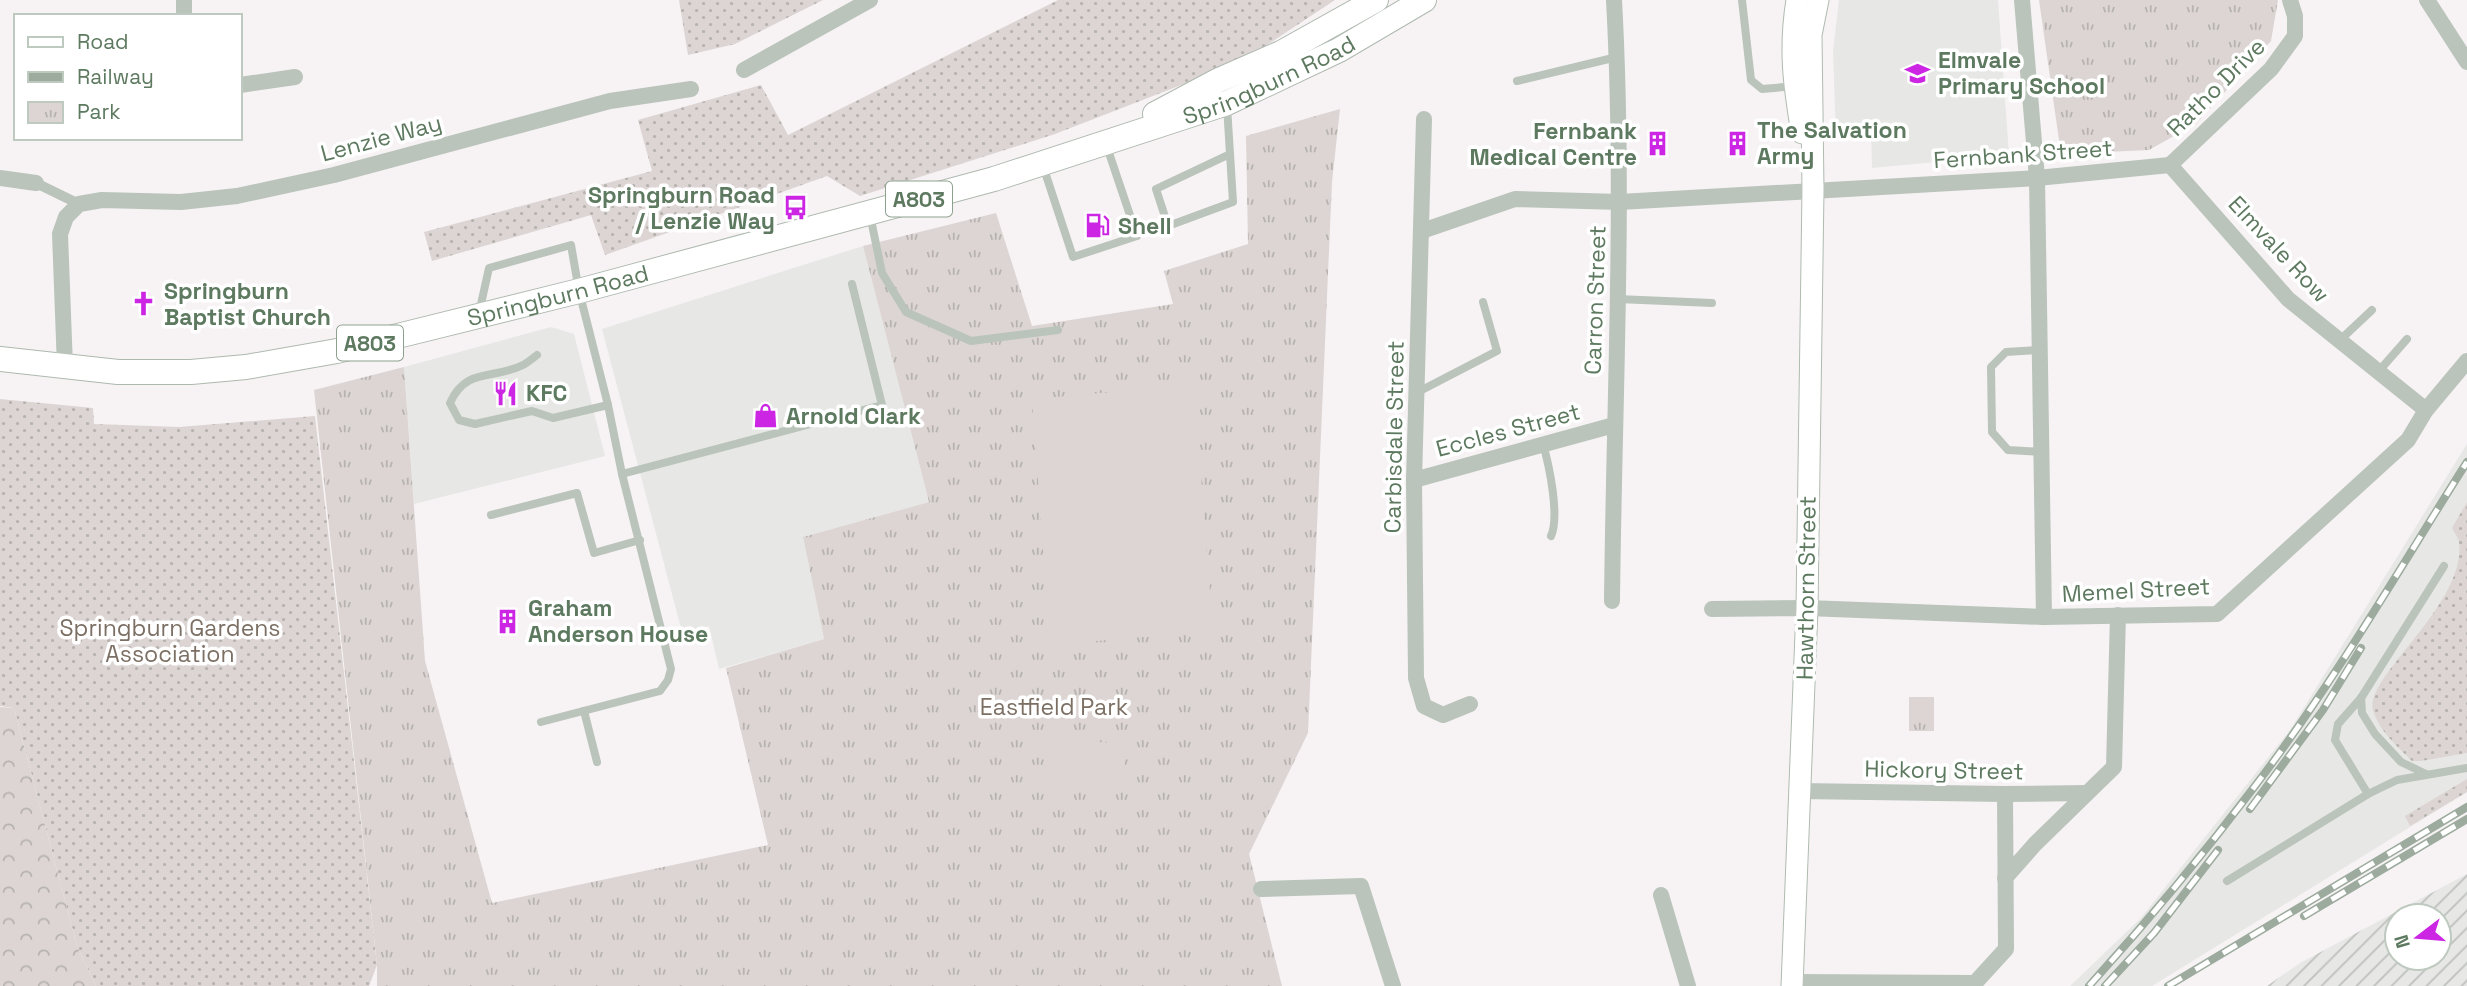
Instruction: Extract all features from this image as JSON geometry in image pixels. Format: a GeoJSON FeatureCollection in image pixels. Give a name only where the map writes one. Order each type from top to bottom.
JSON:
{"type":"FeatureCollection","features":[{"type":"Feature","properties":{"kind":"main road","name":"Springburn Road"},"geometry":{"type":"LineString","coordinates":[[1105,141],[1217,81],[1281,53],[1375,0]]}},
{"type":"Feature","properties":{"kind":"main road","name":"Springburn Road"},"geometry":{"type":"LineString","coordinates":[[0,359],[118,372],[167,373],[246,367],[337,351],[579,291],[1042,164],[1105,141],[1227,103],[1339,50],[1424,0]]}},
{"type":"Feature","properties":{"kind":"main road","name":"Hawthorn Street"},"geometry":{"type":"LineString","coordinates":[[1792,984],[1807,608],[1813,190],[1803,85],[1792,33],[1797,0]]}},
{"type":"Feature","properties":{"kind":"main road","name":"Hawthorn Street"},"geometry":{"type":"LineString","coordinates":[[1803,85],[1818,0]]}},
{"type":"Feature","properties":{"kind":"street"},"geometry":{"type":"LineString","coordinates":[[744,70],[870,0]]}},
{"type":"Feature","properties":{"kind":"street","name":"Carron Street"},"geometry":{"type":"LineString","coordinates":[[1612,601],[1620,202],[1614,0]]}},
{"type":"Feature","properties":{"kind":"street"},"geometry":{"type":"LineString","coordinates":[[2022,0],[2037,178],[2044,617]]}},
{"type":"Feature","properties":{"kind":"street","name":"Ratho Drive"},"geometry":{"type":"LineString","coordinates":[[2170,165],[2271,69],[2295,36],[2295,16],[2290,0]]}},
{"type":"Feature","properties":{"kind":"street"},"geometry":{"type":"LineString","coordinates":[[2427,0],[2467,62]]}},
{"type":"Feature","properties":{"kind":"street"},"geometry":{"type":"LineString","coordinates":[[242,85],[295,78]]}},
{"type":"Feature","properties":{"kind":"street","name":"Lenzie Way"},"geometry":{"type":"LineString","coordinates":[[79,204],[102,200],[181,202],[237,197],[610,101],[691,89]]}},
{"type":"Feature","properties":{"kind":"street","name":"Carbisdale Street"},"geometry":{"type":"LineString","coordinates":[[1424,119],[1414,480],[1416,678],[1424,706],[1443,715],[1470,704]]}},
{"type":"Feature","properties":{"kind":"street","name":"Fernbank Street"},"geometry":{"type":"LineString","coordinates":[[1422,231],[1515,199],[1620,202],[2037,178],[2170,165]]}},
{"type":"Feature","properties":{"kind":"street","name":"Elmvale Row"},"geometry":{"type":"LineString","coordinates":[[2170,165],[2288,299],[2426,410]]}},
{"type":"Feature","properties":{"kind":"street"},"geometry":{"type":"LineString","coordinates":[[0,178],[36,183],[79,204],[66,217],[60,234],[65,367]]}},
{"type":"Feature","properties":{"kind":"street","name":"Memel Street"},"geometry":{"type":"LineString","coordinates":[[1712,610],[1807,608],[2044,617],[2217,614],[2408,440],[2426,410],[2467,361]]}},
{"type":"Feature","properties":{"kind":"street","name":"Eccles Street"},"geometry":{"type":"LineString","coordinates":[[1414,480],[1614,425]]}},
{"type":"Feature","properties":{"kind":"street"},"geometry":{"type":"LineString","coordinates":[[2005,878],[2114,766],[2118,615]]}},
{"type":"Feature","properties":{"kind":"street","name":"Hickory Street"},"geometry":{"type":"LineString","coordinates":[[1800,791],[2087,793]]}},
{"type":"Feature","properties":{"kind":"street"},"geometry":{"type":"LineString","coordinates":[[1792,984],[1975,983],[2006,949],[2005,794]]}},
{"type":"Feature","properties":{"kind":"street"},"geometry":{"type":"LineString","coordinates":[[1261,889],[1361,886],[1393,986]]}},
{"type":"Feature","properties":{"kind":"street"},"geometry":{"type":"LineString","coordinates":[[1661,895],[1688,986]]}},
{"type":"Feature","properties":{"kind":"lane"},"geometry":{"type":"LineString","coordinates":[[1742,0],[1751,80],[1762,89],[1803,85]]}},
{"type":"Feature","properties":{"kind":"lane"},"geometry":{"type":"LineString","coordinates":[[1517,81],[1617,57]]}},
{"type":"Feature","properties":{"kind":"lane"},"geometry":{"type":"LineString","coordinates":[[1227,103],[1233,202],[1168,226],[1156,189],[1230,154]]}},
{"type":"Feature","properties":{"kind":"lane"},"geometry":{"type":"LineString","coordinates":[[1042,164],[1073,257],[1137,236],[1105,141]]}},
{"type":"Feature","properties":{"kind":"lane"},"geometry":{"type":"LineString","coordinates":[[869,212],[882,273],[905,312],[971,341],[1058,330]]}},
{"type":"Feature","properties":{"kind":"lane"},"geometry":{"type":"LineString","coordinates":[[478,316],[489,268],[571,245],[579,291],[608,405],[622,474],[671,669],[668,680],[660,691],[541,722]]}},
{"type":"Feature","properties":{"kind":"lane"},"geometry":{"type":"LineString","coordinates":[[622,474],[882,405],[852,284]]}},
{"type":"Feature","properties":{"kind":"lane"},"geometry":{"type":"LineString","coordinates":[[1618,299],[1712,303]]}},
{"type":"Feature","properties":{"kind":"lane"},"geometry":{"type":"LineString","coordinates":[[1416,393],[1497,351],[1483,302]]}},
{"type":"Feature","properties":{"kind":"lane"},"geometry":{"type":"LineString","coordinates":[[2339,341],[2372,310]]}},
{"type":"Feature","properties":{"kind":"lane"},"geometry":{"type":"LineString","coordinates":[[2378,372],[2407,340]]}},
{"type":"Feature","properties":{"kind":"lane"},"geometry":{"type":"LineString","coordinates":[[2040,350],[2006,352],[1991,367],[1992,432],[2008,450],[2043,452]]}},
{"type":"Feature","properties":{"kind":"lane"},"geometry":{"type":"LineString","coordinates":[[537,355],[522,366],[468,380],[457,389],[450,403],[459,420],[475,424],[532,411],[553,418],[608,405]]}},
{"type":"Feature","properties":{"kind":"lane"},"geometry":{"type":"LineString","coordinates":[[1543,444],[1554,515],[1551,536]]}},
{"type":"Feature","properties":{"kind":"lane"},"geometry":{"type":"LineString","coordinates":[[491,515],[577,493],[594,553],[640,540]]}},
{"type":"Feature","properties":{"kind":"lane"},"geometry":{"type":"LineString","coordinates":[[2368,794],[2334,740],[2338,724],[2361,698],[2444,566]]}},
{"type":"Feature","properties":{"kind":"lane"},"geometry":{"type":"LineString","coordinates":[[2361,698],[2362,713],[2375,734],[2401,762],[2426,774]]}},
{"type":"Feature","properties":{"kind":"lane"},"geometry":{"type":"LineString","coordinates":[[584,711],[597,762]]}},
{"type":"Feature","properties":{"kind":"lane"},"geometry":{"type":"LineString","coordinates":[[2227,881],[2368,794],[2397,780],[2467,768]]}},
{"type":"Feature","properties":{"kind":"shaded area","name":"Elmvale Primary School"},"geometry":{"type":"Polygon","coordinates":[[[1839,0],[1998,0],[2009,155],[1872,168],[1871,133],[1836,137],[1833,51],[1839,0]]]}},
{"type":"Feature","properties":{"kind":"shaded area","name":"Arnold Clark"},"geometry":{"type":"Polygon","coordinates":[[[863,246],[929,502],[803,537],[824,639],[719,669],[709,626],[682,632],[602,329],[863,246]]]}},
{"type":"Feature","properties":{"kind":"shaded area"},"geometry":{"type":"Polygon","coordinates":[[[551,327],[574,334],[605,456],[414,504],[404,367],[551,327]]]}},
{"type":"Feature","properties":{"kind":"shaded area"},"geometry":{"type":"Polygon","coordinates":[[[2467,444],[2467,792],[2152,986],[2070,986],[2140,919],[2290,730],[2467,444]]]}},
{"type":"Feature","properties":{"kind":"shaded area"},"geometry":{"type":"Polygon","coordinates":[[[2467,874],[2467,986],[2267,986],[2300,963],[2383,919],[2383,972],[2453,972],[2453,902],[2414,902],[2467,874]]]}},
{"type":"Feature","properties":{"kind":"green space"},"geometry":{"type":"Polygon","coordinates":[[[679,0],[823,0],[735,44],[688,55],[679,0]]]}},
{"type":"Feature","properties":{"kind":"green space"},"geometry":{"type":"Polygon","coordinates":[[[1058,0],[1335,0],[1243,61],[1055,134],[860,196],[827,176],[605,255],[591,215],[432,261],[424,232],[652,171],[638,120],[761,85],[788,135],[1058,0]]]}},
{"type":"Feature","properties":{"kind":"green space"},"geometry":{"type":"Polygon","coordinates":[[[2039,0],[2278,0],[2271,41],[2197,123],[2149,150],[2061,154],[2039,0]]]}},
{"type":"Feature","properties":{"kind":"green space","name":"Eastfield Park"},"geometry":{"type":"Polygon","coordinates":[[[1340,109],[1332,182],[1308,733],[1249,854],[1282,986],[377,986],[377,965],[314,390],[404,367],[425,661],[492,903],[768,845],[726,668],[824,639],[803,537],[929,502],[863,246],[996,213],[1032,326],[1173,304],[1164,271],[1248,244],[1246,136],[1340,109]]]}},
{"type":"Feature","properties":{"kind":"green space"},"geometry":{"type":"Polygon","coordinates":[[[1194,385],[1213,631],[1050,645],[1032,399],[1194,385]]]}},
{"type":"Feature","properties":{"kind":"green space","name":"Springburn Gardens Association"},"geometry":{"type":"Polygon","coordinates":[[[0,399],[93,408],[94,424],[179,427],[315,416],[377,965],[369,986],[96,986],[77,946],[14,708],[0,706],[0,399]]]}},
{"type":"Feature","properties":{"kind":"green space"},"geometry":{"type":"Polygon","coordinates":[[[2467,502],[2467,753],[2412,761],[2380,725],[2373,710],[2374,696],[2448,590],[2457,566],[2459,542],[2452,528],[2467,502]]]}},
{"type":"Feature","properties":{"kind":"green space"},"geometry":{"type":"Polygon","coordinates":[[[1909,697],[1934,697],[1934,731],[1909,731],[1909,697]]]}},
{"type":"Feature","properties":{"kind":"green space"},"geometry":{"type":"Polygon","coordinates":[[[0,707],[14,708],[77,946],[96,986],[0,986],[0,707]]]}},
{"type":"Feature","properties":{"kind":"green space"},"geometry":{"type":"Polygon","coordinates":[[[1046,738],[1126,744],[1123,791],[1042,782],[1046,738]]]}},
{"type":"Feature","properties":{"kind":"green space"},"geometry":{"type":"Polygon","coordinates":[[[2467,779],[2467,792],[2410,826],[2405,816],[2467,779]]]}},
{"type":"Feature","properties":{"kind":"railway"},"geometry":{"type":"LineString","coordinates":[[2089,986],[2195,863],[2284,747],[2364,627],[2467,462]]}},
{"type":"Feature","properties":{"kind":"railway"},"geometry":{"type":"LineString","coordinates":[[2250,809],[2323,710],[2361,648]]}},
{"type":"Feature","properties":{"kind":"railway"},"geometry":{"type":"LineString","coordinates":[[2168,986],[2467,807]]}},
{"type":"Feature","properties":{"kind":"railway"},"geometry":{"type":"LineString","coordinates":[[2304,916],[2467,819]]}},
{"type":"Feature","properties":{"kind":"railway"},"geometry":{"type":"LineString","coordinates":[[2105,986],[2154,933],[2218,850]]}},
{"type":"Feature","properties":{"kind":"place","name":"Elmvale Primary School"},"geometry":{"type":"Point","coordinates":[1918,73]}},
{"type":"Feature","properties":{"kind":"place","name":"The Salvation Army"},"geometry":{"type":"Point","coordinates":[1737,143]}},
{"type":"Feature","properties":{"kind":"place","name":"Fernbank Medical Centre"},"geometry":{"type":"Point","coordinates":[1657,144]}},
{"type":"Feature","properties":{"kind":"place","name":"Springburn Road / Lenzie Way"},"geometry":{"type":"Point","coordinates":[795,208]}},
{"type":"Feature","properties":{"kind":"place","name":"Shell"},"geometry":{"type":"Point","coordinates":[1098,226]}},
{"type":"Feature","properties":{"kind":"place","name":"Springburn Baptist Church"},"geometry":{"type":"Point","coordinates":[144,304]}},
{"type":"Feature","properties":{"kind":"place","name":"KFC"},"geometry":{"type":"Point","coordinates":[506,393]}},
{"type":"Feature","properties":{"kind":"place","name":"Arnold Clark"},"geometry":{"type":"Point","coordinates":[766,416]}},
{"type":"Feature","properties":{"kind":"place","name":"Graham Anderson House"},"geometry":{"type":"Point","coordinates":[508,621]}}]}
